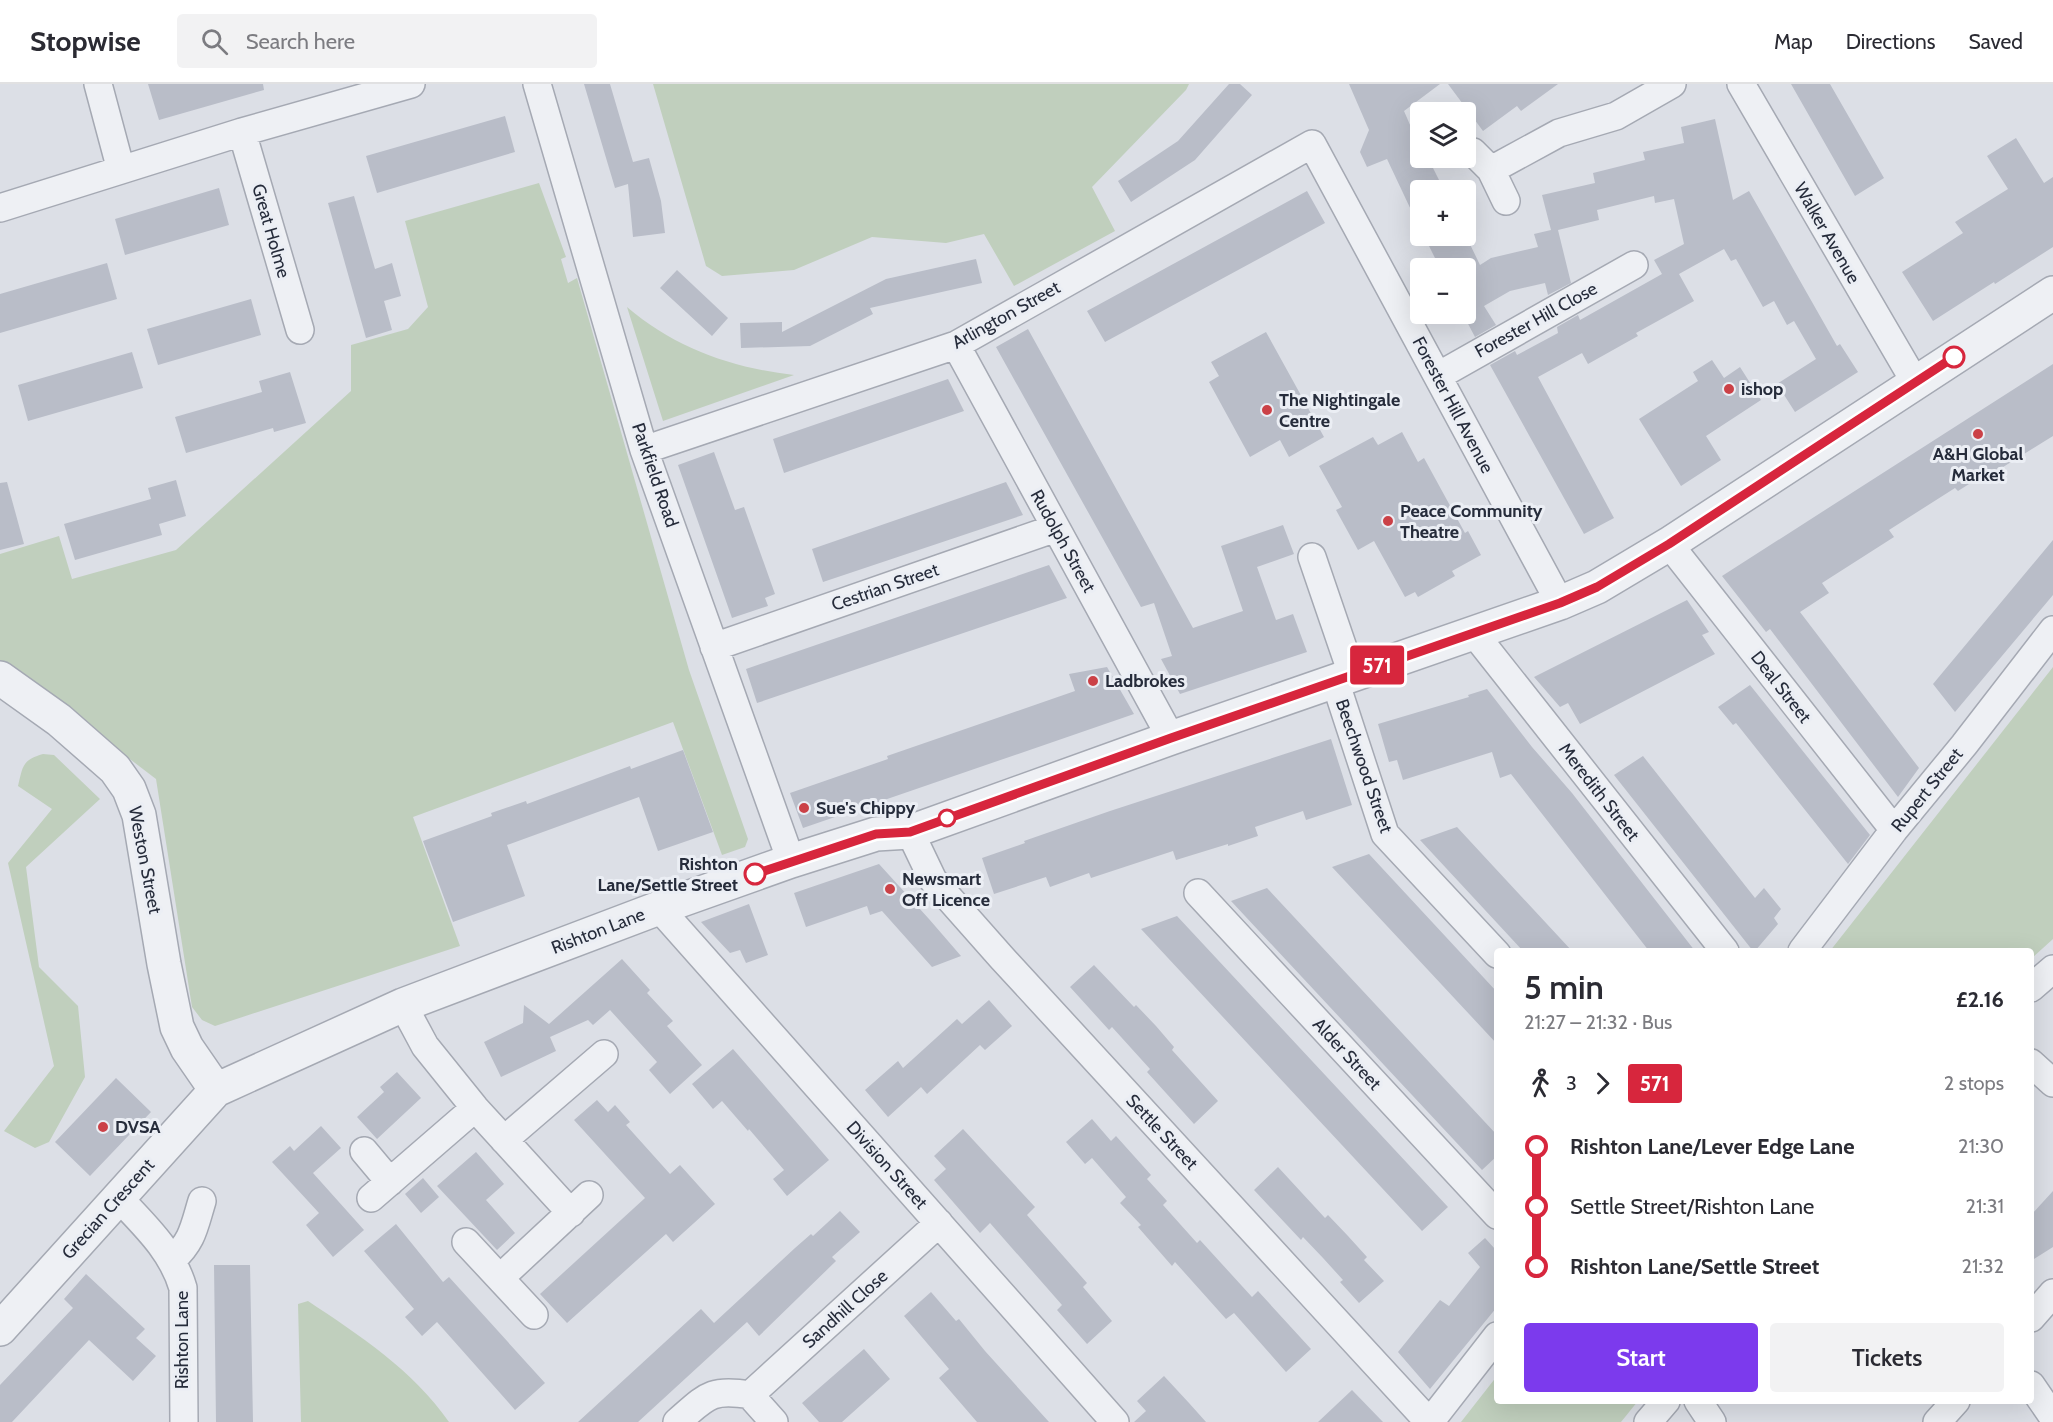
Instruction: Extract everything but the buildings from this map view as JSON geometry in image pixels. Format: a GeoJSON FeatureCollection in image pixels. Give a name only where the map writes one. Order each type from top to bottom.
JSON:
{"type":"FeatureCollection","features":[{"type":"Feature","properties":{"kind":"street"},"geometry":{"type":"LineString","coordinates":[[98,84],[121,170]]}},
{"type":"Feature","properties":{"kind":"street"},"geometry":{"type":"LineString","coordinates":[[0,208],[242,132],[411,84]]}},
{"type":"Feature","properties":{"kind":"street","name":"Parkfield Road"},"geometry":{"type":"LineString","coordinates":[[537,84],[644,450],[790,861]]}},
{"type":"Feature","properties":{"kind":"street"},"geometry":{"type":"LineString","coordinates":[[1506,201],[1482,161],[1559,133],[1616,116],[1672,84]]}},
{"type":"Feature","properties":{"kind":"street","name":"Walker Avenue"},"geometry":{"type":"LineString","coordinates":[[1740,84],[1915,382]]}},
{"type":"Feature","properties":{"kind":"street","name":"Great Holme"},"geometry":{"type":"LineString","coordinates":[[242,132],[300,330]]}},
{"type":"Feature","properties":{"kind":"street","name":"Arlington Street"},"geometry":{"type":"LineString","coordinates":[[644,450],[956,345],[1312,144]]}},
{"type":"Feature","properties":{"kind":"street","name":"Forester Hill Avenue"},"geometry":{"type":"LineString","coordinates":[[1312,144],[1560,603]]}},
{"type":"Feature","properties":{"kind":"street","name":"Forester Hill Close"},"geometry":{"type":"LineString","coordinates":[[1438,376],[1634,265]]}},
{"type":"Feature","properties":{"kind":"street","name":"Rishton Lane"},"geometry":{"type":"LineString","coordinates":[[216,1090],[403,1005],[659,908],[790,861],[876,834],[910,832],[1344,677],[1560,603],[1597,587],[1669,544],[2053,293]]}},
{"type":"Feature","properties":{"kind":"street","name":"Rudolph Street"},"geometry":{"type":"LineString","coordinates":[[956,345],[1171,738]]}},
{"type":"Feature","properties":{"kind":"street","name":"Cestrian Street"},"geometry":{"type":"LineString","coordinates":[[714,647],[1056,528]]}},
{"type":"Feature","properties":{"kind":"street","name":"Deal Street"},"geometry":{"type":"LineString","coordinates":[[1669,544],[1894,830]]}},
{"type":"Feature","properties":{"kind":"street","name":"Beechwood Street"},"geometry":{"type":"LineString","coordinates":[[1312,557],[1385,834],[1494,951]]}},
{"type":"Feature","properties":{"kind":"street","name":"Rupert Street"},"geometry":{"type":"LineString","coordinates":[[1804,948],[1894,830],[1964,745],[2053,630]]}},
{"type":"Feature","properties":{"kind":"street","name":"Meredith Street"},"geometry":{"type":"LineString","coordinates":[[1473,632],[1723,948]]}},
{"type":"Feature","properties":{"kind":"street","name":"Weston Street"},"geometry":{"type":"LineString","coordinates":[[0,678],[59,720],[115,769],[129,789],[139,815],[177,1027],[187,1048],[216,1090]]}},
{"type":"Feature","properties":{"kind":"street","name":"Settle Street"},"geometry":{"type":"LineString","coordinates":[[910,832],[933,880],[1425,1420]]}},
{"type":"Feature","properties":{"kind":"street","name":"Alder Street"},"geometry":{"type":"LineString","coordinates":[[1198,893],[1494,1212]]}},
{"type":"Feature","properties":{"kind":"street","name":"Division Street"},"geometry":{"type":"LineString","coordinates":[[659,908],[1115,1422]]}},
{"type":"Feature","properties":{"kind":"street"},"geometry":{"type":"LineString","coordinates":[[2034,985],[2053,969]]}},
{"type":"Feature","properties":{"kind":"street"},"geometry":{"type":"LineString","coordinates":[[403,1005],[425,1046],[475,1108],[504,1140],[580,1204],[500,1278]]}},
{"type":"Feature","properties":{"kind":"street"},"geometry":{"type":"LineString","coordinates":[[504,1140],[604,1054]]}},
{"type":"Feature","properties":{"kind":"street"},"geometry":{"type":"LineString","coordinates":[[2034,1066],[2053,1083]]}},
{"type":"Feature","properties":{"kind":"street","name":"Grecian Crescent"},"geometry":{"type":"LineString","coordinates":[[0,1329],[216,1090]]}},
{"type":"Feature","properties":{"kind":"street"},"geometry":{"type":"LineString","coordinates":[[364,1151],[380,1190],[475,1108]]}},
{"type":"Feature","properties":{"kind":"street","name":"Rishton Lane"},"geometry":{"type":"LineString","coordinates":[[118,1197],[166,1249],[179,1273],[183,1288],[184,1422]]}},
{"type":"Feature","properties":{"kind":"street"},"geometry":{"type":"LineString","coordinates":[[172,1260],[185,1248],[191,1238],[202,1201]]}},
{"type":"Feature","properties":{"kind":"street","name":"Sandhill Close"},"geometry":{"type":"LineString","coordinates":[[750,1395],[939,1223]]}},
{"type":"Feature","properties":{"kind":"street"},"geometry":{"type":"LineString","coordinates":[[466,1242],[534,1315]]}},
{"type":"Feature","properties":{"kind":"street"},"geometry":{"type":"LineString","coordinates":[[2034,1315],[2053,1293]]}},
{"type":"Feature","properties":{"kind":"street"},"geometry":{"type":"LineString","coordinates":[[1425,1420],[1494,1340]]}},
{"type":"Feature","properties":{"kind":"street"},"geometry":{"type":"LineString","coordinates":[[2034,1390],[2053,1418]]}},
{"type":"Feature","properties":{"kind":"street"},"geometry":{"type":"LineString","coordinates":[[677,1422],[703,1399],[715,1393],[730,1392],[750,1395],[774,1422]]}},
{"type":"Feature","properties":{"kind":"street"},"geometry":{"type":"LineString","coordinates":[[1648,1422],[1663,1404]]}},
{"type":"Feature","properties":{"kind":"street"},"geometry":{"type":"LineString","coordinates":[[1700,1404],[1712,1422]]}},
{"type":"Feature","properties":{"kind":"street"},"geometry":{"type":"LineString","coordinates":[[1937,1422],[1953,1404]]}},
{"type":"Feature","properties":{"kind":"green space"},"geometry":{"type":"Polygon","coordinates":[[[653,84],[1189,84],[1186,90],[1092,187],[1115,231],[1014,286],[984,234],[946,243],[872,237],[794,270],[722,276],[706,266],[653,84]]]}},
{"type":"Feature","properties":{"kind":"green space"},"geometry":{"type":"Polygon","coordinates":[[[539,183],[566,257],[561,259],[568,283],[577,278],[689,670],[748,839],[745,847],[722,855],[673,722],[413,817],[460,946],[215,1026],[202,1020],[192,1007],[156,779],[0,660],[0,554],[59,536],[72,579],[176,550],[351,391],[351,345],[408,329],[428,307],[405,221],[539,183]]]}},
{"type":"Feature","properties":{"kind":"green space"},"geometry":{"type":"Polygon","coordinates":[[[627,307],[665,334],[705,354],[748,367],[794,375],[663,421],[627,307]]]}},
{"type":"Feature","properties":{"kind":"green space"},"geometry":{"type":"Polygon","coordinates":[[[2053,667],[2053,939],[2034,956],[2034,948],[1832,948],[2053,667]]]}},
{"type":"Feature","properties":{"kind":"green space"},"geometry":{"type":"Polygon","coordinates":[[[43,754],[54,755],[100,799],[26,867],[39,967],[78,1006],[85,1077],[49,1142],[35,1148],[4,1131],[54,1066],[8,863],[52,809],[18,786],[27,761],[43,754]]]}},
{"type":"Feature","properties":{"kind":"green space"},"geometry":{"type":"Polygon","coordinates":[[[308,1301],[366,1341],[402,1370],[435,1403],[449,1422],[301,1422],[298,1304],[308,1301]]]}},
{"type":"Feature","properties":{"kind":"green space"},"geometry":{"type":"Polygon","coordinates":[[[1494,1380],[1494,1404],[1636,1404],[1621,1422],[1461,1422],[1494,1380]]]}},
{"type":"Feature","properties":{"kind":"bus line","name":"571"},"geometry":{"type":"LineString","coordinates":[[755,874],[876,834],[910,832],[1171,738],[1560,603],[1597,587],[1669,544],[1954,357]]}},
{"type":"Feature","properties":{"kind":"place","name":"ishop"},"geometry":{"type":"Point","coordinates":[1729,389]}},
{"type":"Feature","properties":{"kind":"place","name":"The Nightingale Centre"},"geometry":{"type":"Point","coordinates":[1267,410]}},
{"type":"Feature","properties":{"kind":"place","name":"A&H Global Market"},"geometry":{"type":"Point","coordinates":[1978,434]}},
{"type":"Feature","properties":{"kind":"place","name":"Peace Community Theatre"},"geometry":{"type":"Point","coordinates":[1388,521]}},
{"type":"Feature","properties":{"kind":"place","name":"Ladbrokes"},"geometry":{"type":"Point","coordinates":[1093,681]}},
{"type":"Feature","properties":{"kind":"place","name":"Sue's Chippy"},"geometry":{"type":"Point","coordinates":[804,808]}},
{"type":"Feature","properties":{"kind":"place","name":"Rishton Lane/Settle Street"},"geometry":{"type":"Point","coordinates":[755,874]}},
{"type":"Feature","properties":{"kind":"place","name":"Newsmart Off Licence"},"geometry":{"type":"Point","coordinates":[890,889]}},
{"type":"Feature","properties":{"kind":"place","name":"DVSA"},"geometry":{"type":"Point","coordinates":[103,1127]}}]}
